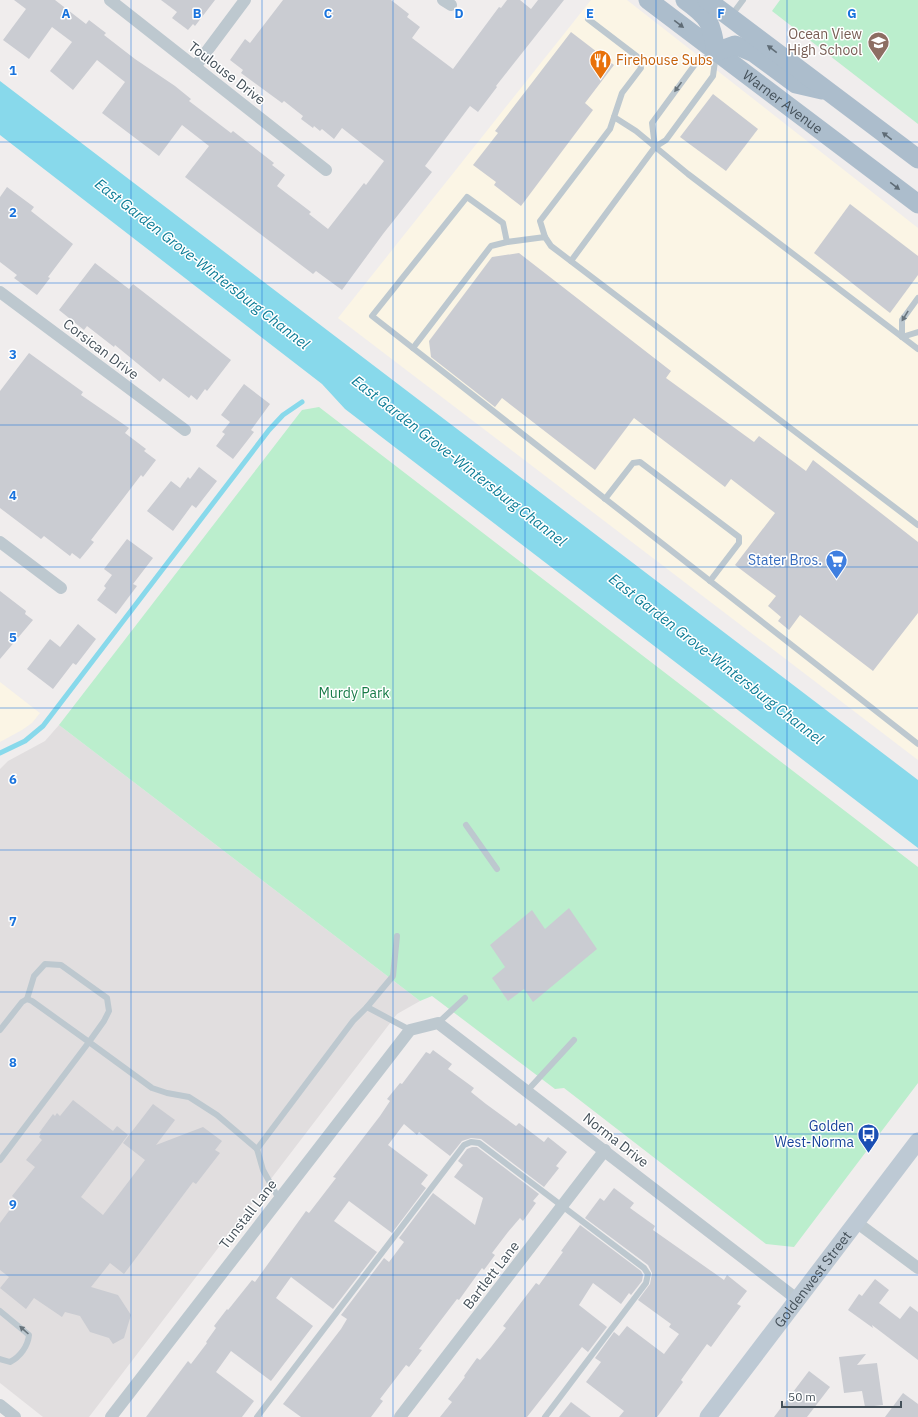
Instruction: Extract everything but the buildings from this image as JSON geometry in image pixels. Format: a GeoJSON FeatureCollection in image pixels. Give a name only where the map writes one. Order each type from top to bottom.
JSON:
{"type":"FeatureCollection","features":[{"type":"Feature","properties":{"kind":"main road"},"geometry":{"type":"LineString","coordinates":[[685,0],[704,14],[712,27],[716,52],[735,45],[754,53],[796,84],[828,91]]}},
{"type":"Feature","properties":{"kind":"main road"},"geometry":{"type":"LineString","coordinates":[[707,0],[918,159]]}},
{"type":"Feature","properties":{"kind":"main road","name":"Warner Avenue"},"geometry":{"type":"LineString","coordinates":[[655,3],[716,52],[918,204]]}},
{"type":"Feature","properties":{"kind":"main road","name":"Goldenwest Street"},"geometry":{"type":"LineString","coordinates":[[708,1417],[918,1141]]}},
{"type":"Feature","properties":{"kind":"street","name":"Toulouse Drive"},"geometry":{"type":"LineString","coordinates":[[110,0],[326,170]]}},
{"type":"Feature","properties":{"kind":"street"},"geometry":{"type":"LineString","coordinates":[[194,67],[246,0]]}},
{"type":"Feature","properties":{"kind":"street","name":"Corsican Drive"},"geometry":{"type":"LineString","coordinates":[[0,292],[185,430]]}},
{"type":"Feature","properties":{"kind":"street"},"geometry":{"type":"LineString","coordinates":[[0,542],[61,588]]}},
{"type":"Feature","properties":{"kind":"street"},"geometry":{"type":"LineString","coordinates":[[410,1030],[438,1023]]}},
{"type":"Feature","properties":{"kind":"street","name":"Norma Drive"},"geometry":{"type":"LineString","coordinates":[[438,1023],[798,1300]]}},
{"type":"Feature","properties":{"kind":"street","name":"Tunstall Lane"},"geometry":{"type":"LineString","coordinates":[[111,1417],[410,1030]]}},
{"type":"Feature","properties":{"kind":"street","name":"Bartlett Lane"},"geometry":{"type":"LineString","coordinates":[[400,1417],[605,1150]]}},
{"type":"Feature","properties":{"kind":"street"},"geometry":{"type":"LineString","coordinates":[[856,1222],[918,1268]]}},
{"type":"Feature","properties":{"kind":"street"},"geometry":{"type":"LineString","coordinates":[[0,1406],[15,1417]]}},
{"type":"Feature","properties":{"kind":"lane"},"geometry":{"type":"LineString","coordinates":[[730,17],[743,0]]}},
{"type":"Feature","properties":{"kind":"lane"},"geometry":{"type":"LineString","coordinates":[[588,19],[639,58],[641,68],[622,93],[610,129],[540,221],[551,246],[918,524]]}},
{"type":"Feature","properties":{"kind":"lane"},"geometry":{"type":"LineString","coordinates":[[655,147],[652,123],[696,63],[716,52]]}},
{"type":"Feature","properties":{"kind":"lane"},"geometry":{"type":"LineString","coordinates":[[571,261],[655,147],[666,140],[713,76],[716,52]]}},
{"type":"Feature","properties":{"kind":"lane"},"geometry":{"type":"LineString","coordinates":[[614,117],[636,131],[918,349]]}},
{"type":"Feature","properties":{"kind":"lane"},"geometry":{"type":"LineString","coordinates":[[507,242],[503,223],[467,197],[372,316],[918,744]]}},
{"type":"Feature","properties":{"kind":"lane"},"geometry":{"type":"LineString","coordinates":[[413,348],[491,246],[507,242],[546,237]]}},
{"type":"Feature","properties":{"kind":"lane"},"geometry":{"type":"LineString","coordinates":[[902,337],[902,320],[918,298]]}},
{"type":"Feature","properties":{"kind":"lane"},"geometry":{"type":"LineString","coordinates":[[902,337],[918,332]]}},
{"type":"Feature","properties":{"kind":"lane"},"geometry":{"type":"LineString","coordinates":[[605,499],[633,463],[640,462],[739,537],[739,543],[710,581]]}},
{"type":"Feature","properties":{"kind":"lane"},"geometry":{"type":"LineString","coordinates":[[466,825],[497,868]]}},
{"type":"Feature","properties":{"kind":"lane"},"geometry":{"type":"LineString","coordinates":[[257,1149],[353,1021],[394,976],[397,936]]}},
{"type":"Feature","properties":{"kind":"lane"},"geometry":{"type":"LineString","coordinates":[[0,1030],[22,1002],[27,999],[34,976],[45,964],[62,965],[107,998],[109,1011],[104,1021],[0,1160]]}},
{"type":"Feature","properties":{"kind":"lane"},"geometry":{"type":"LineString","coordinates":[[438,1023],[465,998]]}},
{"type":"Feature","properties":{"kind":"lane"},"geometry":{"type":"LineString","coordinates":[[27,999],[32,1001],[152,1088],[167,1093],[189,1097],[217,1115],[257,1149],[263,1170],[279,1199]]}},
{"type":"Feature","properties":{"kind":"lane"},"geometry":{"type":"LineString","coordinates":[[367,1007],[410,1030]]}},
{"type":"Feature","properties":{"kind":"lane"},"geometry":{"type":"LineString","coordinates":[[527,1091],[574,1040]]}},
{"type":"Feature","properties":{"kind":"lane"},"geometry":{"type":"LineString","coordinates":[[257,1417],[464,1145],[471,1142],[479,1143],[563,1205],[644,1268],[648,1274],[646,1282],[545,1417]]}},
{"type":"Feature","properties":{"kind":"lane"},"geometry":{"type":"LineString","coordinates":[[0,1311],[29,1336],[24,1350],[15,1360],[10,1362],[0,1359]]}},
{"type":"Feature","properties":{"kind":"shaded area"},"geometry":{"type":"Polygon","coordinates":[[[591,0],[627,0],[918,228],[918,760],[338,318],[591,0]]]}},
{"type":"Feature","properties":{"kind":"shaded area"},"geometry":{"type":"Polygon","coordinates":[[[0,682],[40,713],[32,723],[0,742],[0,682]]]}},
{"type":"Feature","properties":{"kind":"shaded area"},"geometry":{"type":"Polygon","coordinates":[[[59,725],[420,1001],[397,1014],[89,1417],[43,1417],[0,1383],[0,769],[8,761],[45,741],[59,725]]]}},
{"type":"Feature","properties":{"kind":"green space","name":"Ocean View High School"},"geometry":{"type":"Polygon","coordinates":[[[780,0],[918,0],[918,124],[772,11],[780,0]]]}},
{"type":"Feature","properties":{"kind":"green space","name":"Murdy Park"},"geometry":{"type":"Polygon","coordinates":[[[319,407],[918,867],[918,1083],[794,1247],[766,1244],[564,1088],[555,1089],[432,996],[420,1001],[59,725],[302,410],[319,407]]]}},
{"type":"Feature","properties":{"kind":"water","name":"East Garden Grove-Wintersburg Channel"},"geometry":{"type":"Polygon","coordinates":[[[0,81],[918,780],[918,848],[345,409],[322,384],[0,135],[0,81]]]}},
{"type":"Feature","properties":{"kind":"waterway"},"geometry":{"type":"LineString","coordinates":[[0,753],[25,741],[43,726],[269,430],[283,415],[302,402]]}},
{"type":"Feature","properties":{"kind":"place","name":"Ocean View High School"},"geometry":{"type":"Point","coordinates":[878,62]}},
{"type":"Feature","properties":{"kind":"place","name":"Firehouse Subs"},"geometry":{"type":"Point","coordinates":[600,80]}},
{"type":"Feature","properties":{"kind":"place","name":"Stater Bros."},"geometry":{"type":"Point","coordinates":[837,580]}},
{"type":"Feature","properties":{"kind":"place","name":"Golden West-Norma"},"geometry":{"type":"Point","coordinates":[869,1154]}}]}
